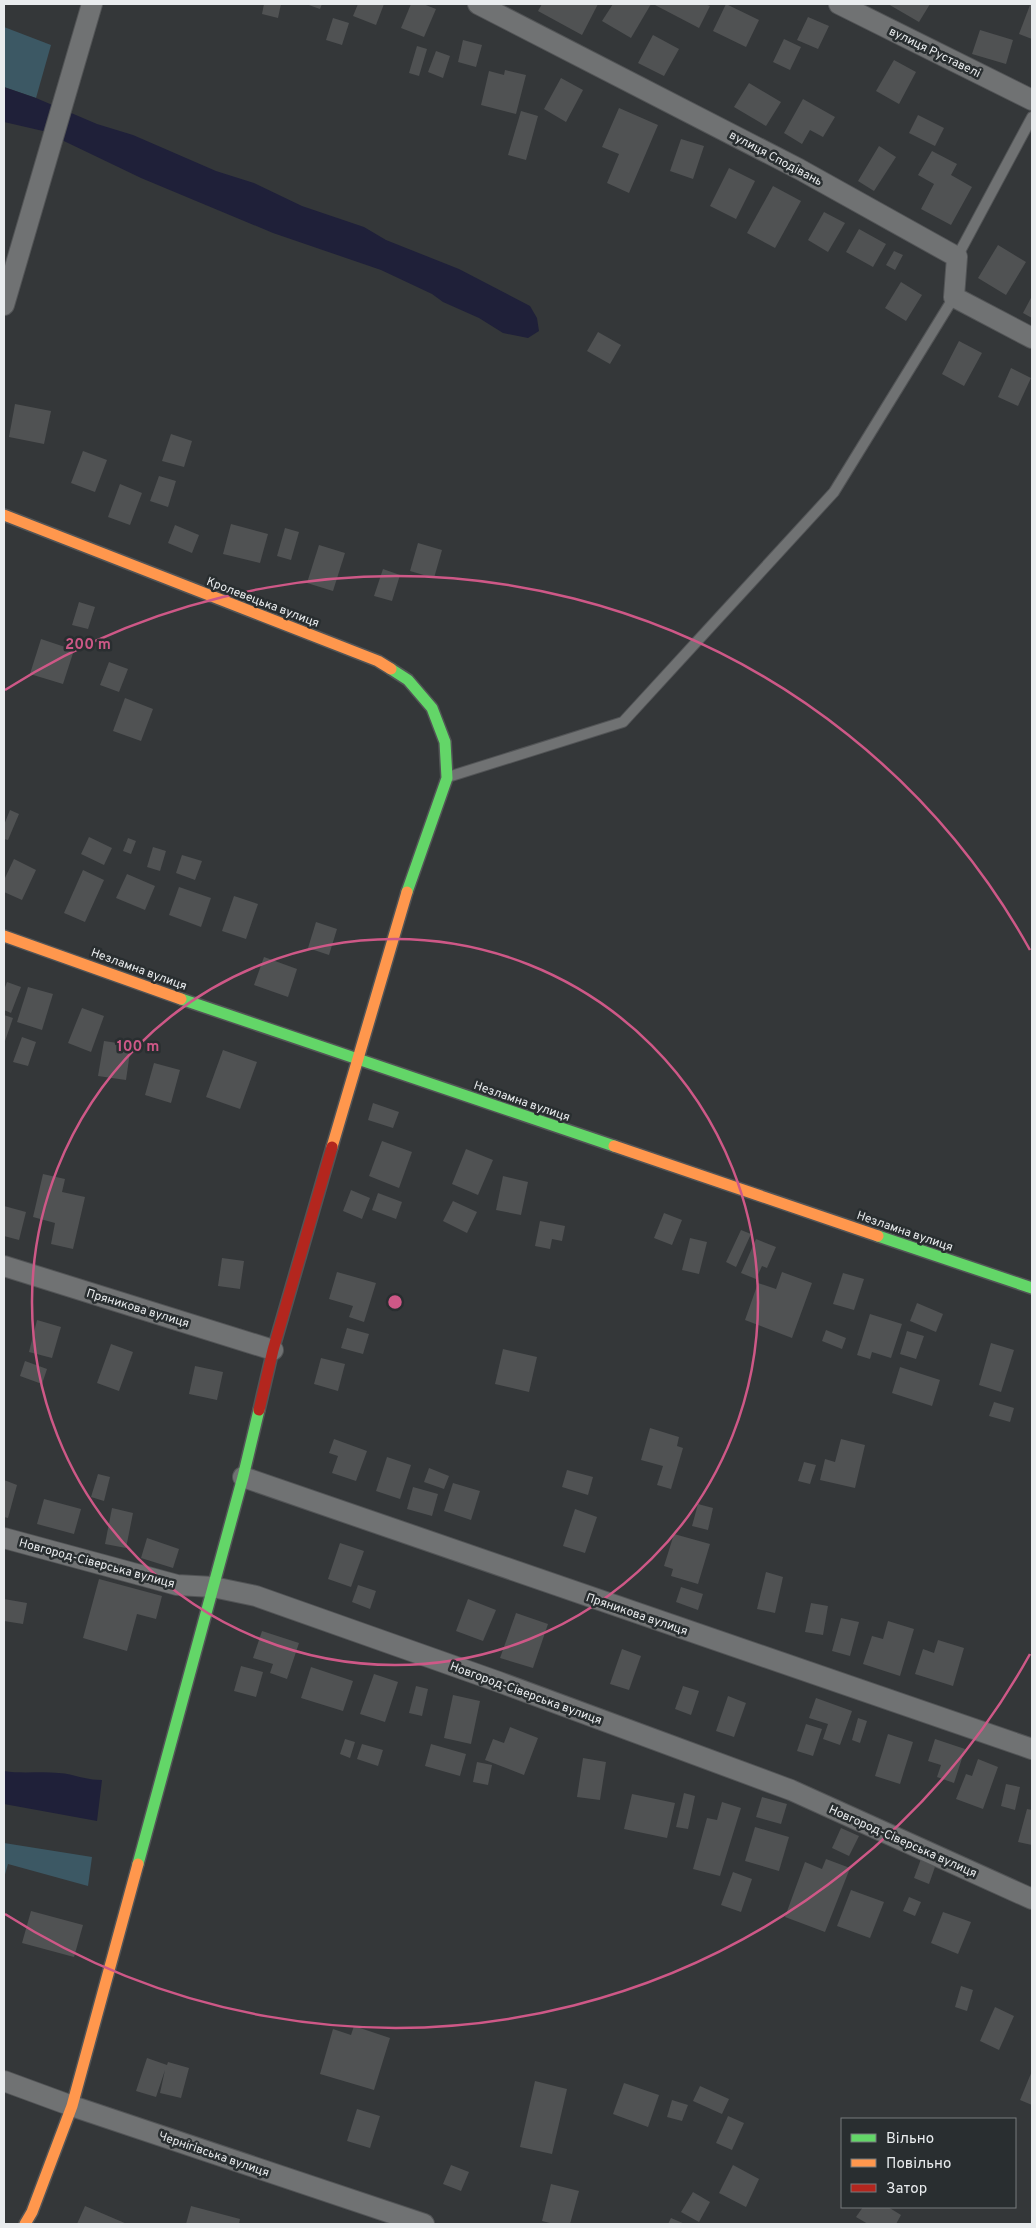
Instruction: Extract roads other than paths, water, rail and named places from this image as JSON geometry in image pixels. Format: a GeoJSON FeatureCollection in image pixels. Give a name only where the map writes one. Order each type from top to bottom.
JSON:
{"type":"FeatureCollection","features":[{"type":"Feature","properties":{"kind":"street"},"geometry":{"type":"LineString","coordinates":[[4,305],[92,4]]}},
{"type":"Feature","properties":{"kind":"street","name":"вулиця Сподівань"},"geometry":{"type":"LineString","coordinates":[[478,4],[799,169],[957,257]]}},
{"type":"Feature","properties":{"kind":"street","name":"вулиця Руставелі"},"geometry":{"type":"LineString","coordinates":[[838,4],[1032,100]]}},
{"type":"Feature","properties":{"kind":"street"},"geometry":{"type":"LineString","coordinates":[[957,257],[954,297],[1032,338]]}},
{"type":"Feature","properties":{"kind":"street","name":"Кролевецька вулиця"},"geometry":{"type":"LineString","coordinates":[[4,515],[378,661],[408,680],[432,708],[445,742],[447,778]]}},
{"type":"Feature","properties":{"kind":"street"},"geometry":{"type":"LineString","coordinates":[[25,2224],[32,2212],[72,2106],[243,1477],[273,1350],[410,883],[447,778]]}},
{"type":"Feature","properties":{"kind":"street","name":"Незламна вулиця"},"geometry":{"type":"LineString","coordinates":[[4,936],[358,1060],[1032,1288]]}},
{"type":"Feature","properties":{"kind":"street","name":"Пряникова вулиця"},"geometry":{"type":"LineString","coordinates":[[4,1266],[273,1350]]}},
{"type":"Feature","properties":{"kind":"street","name":"Пряникова вулиця"},"geometry":{"type":"LineString","coordinates":[[243,1477],[1032,1749]]}},
{"type":"Feature","properties":{"kind":"street","name":"Новгород-Сіверська вулиця"},"geometry":{"type":"LineString","coordinates":[[4,1538],[177,1585],[213,1587],[256,1596],[499,1682],[791,1790],[1032,1899]]}},
{"type":"Feature","properties":{"kind":"street","name":"Чернігівська вулиця"},"geometry":{"type":"LineString","coordinates":[[4,2080],[72,2106],[424,2224]]}},
{"type":"Feature","properties":{"kind":"lane"},"geometry":{"type":"LineString","coordinates":[[957,257],[1032,117]]}},
{"type":"Feature","properties":{"kind":"lane"},"geometry":{"type":"LineString","coordinates":[[447,778],[623,722],[834,492],[954,297]]}}]}
